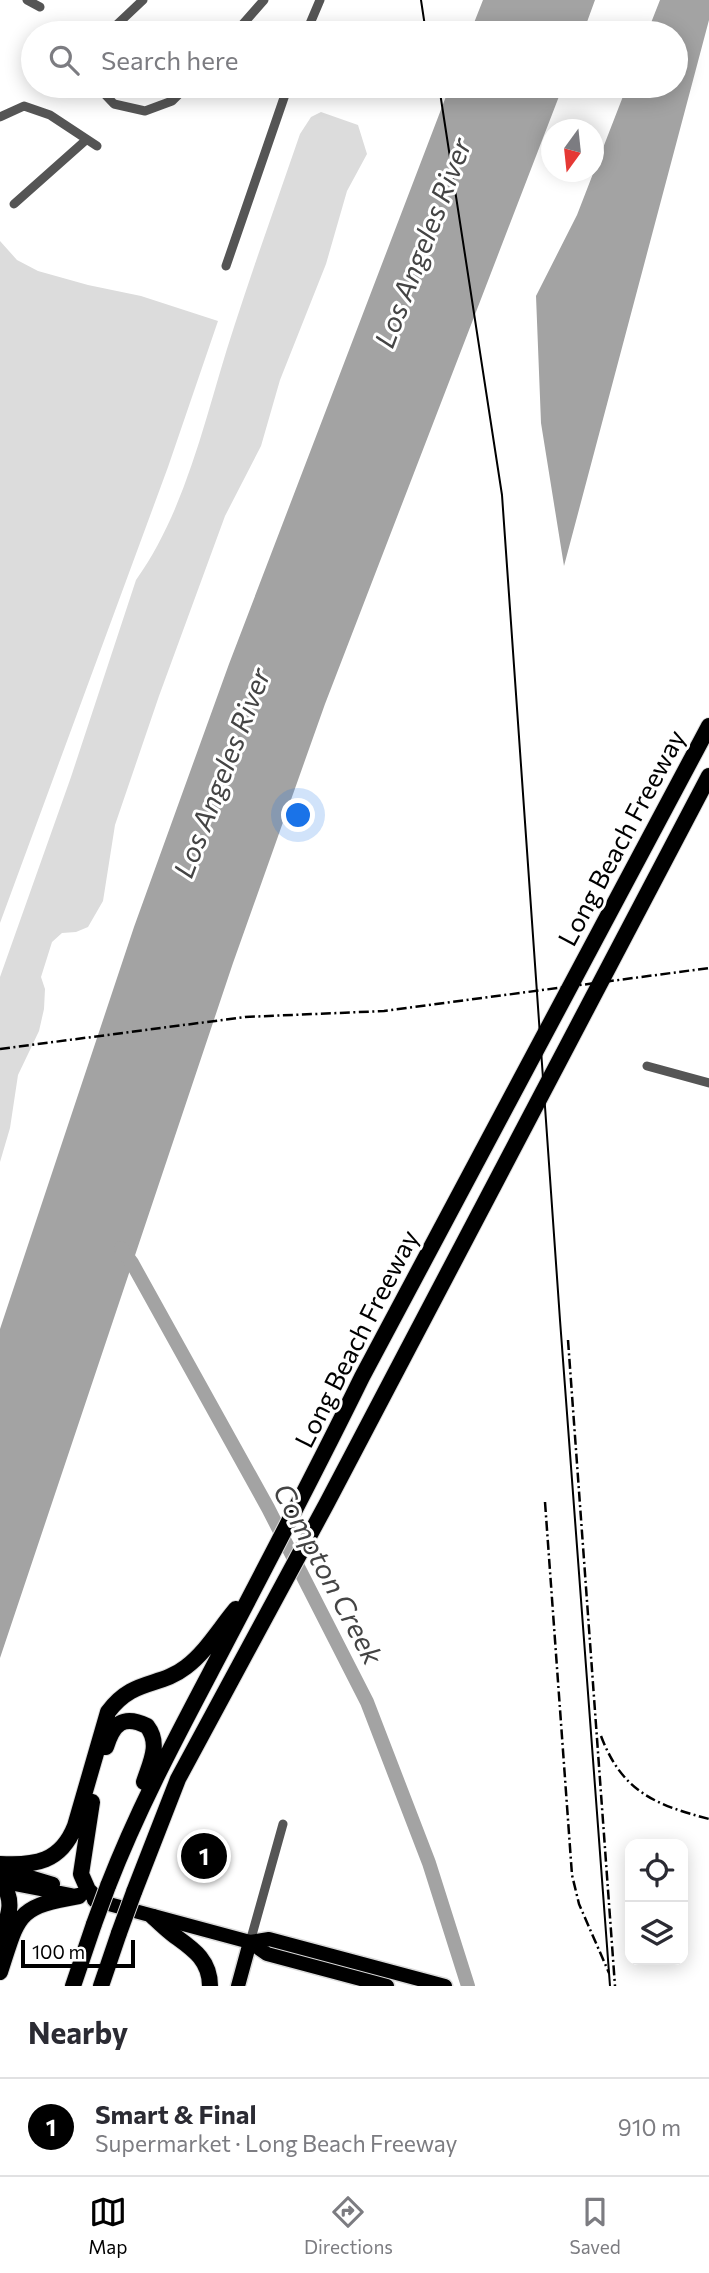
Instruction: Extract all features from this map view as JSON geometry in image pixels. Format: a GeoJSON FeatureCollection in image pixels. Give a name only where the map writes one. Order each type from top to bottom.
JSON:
{"type":"FeatureCollection","features":[{"type":"Feature","properties":{"kind":"highway","name":"Long Beach Freeway"},"geometry":{"type":"LineString","coordinates":[[74,1981],[125,1843],[153,1782],[313,1477],[362,1377],[709,726]]}},
{"type":"Feature","properties":{"kind":"highway","name":"Long Beach Freeway"},"geometry":{"type":"LineString","coordinates":[[101,1986],[178,1779],[327,1503],[709,776]]}},
{"type":"Feature","properties":{"kind":"highway"},"geometry":{"type":"LineString","coordinates":[[0,1939],[10,1906],[8,1890],[0,1873],[36,1863],[60,1851],[70,1839],[108,1712],[128,1691],[186,1668],[256,1586]]}},
{"type":"Feature","properties":{"kind":"highway"},"geometry":{"type":"LineString","coordinates":[[99,1901],[88,1890],[81,1874],[88,1821],[110,1733],[116,1725],[130,1720],[147,1726],[155,1741],[154,1752],[125,1843]]}},
{"type":"Feature","properties":{"kind":"highway"},"geometry":{"type":"LineString","coordinates":[[0,1972],[15,1930],[24,1914],[40,1904],[79,1896]]}},
{"type":"Feature","properties":{"kind":"highway"},"geometry":{"type":"LineString","coordinates":[[153,1916],[175,1936],[189,1944],[202,1959],[209,1986]]}},
{"type":"Feature","properties":{"kind":"main road"},"geometry":{"type":"LineString","coordinates":[[0,1873],[69,1889],[79,1896],[250,1942],[267,1954],[387,1986]]}},
{"type":"Feature","properties":{"kind":"main road"},"geometry":{"type":"LineString","coordinates":[[250,1942],[270,1940],[442,1985]]}},
{"type":"Feature","properties":{"kind":"main road"},"geometry":{"type":"LineString","coordinates":[[238,1986],[250,1942]]}},
{"type":"Feature","properties":{"kind":"street"},"geometry":{"type":"LineString","coordinates":[[27,0],[40,7]]}},
{"type":"Feature","properties":{"kind":"street"},"geometry":{"type":"LineString","coordinates":[[120,21],[142,0]]}},
{"type":"Feature","properties":{"kind":"street"},"geometry":{"type":"LineString","coordinates":[[246,21],[264,0]]}},
{"type":"Feature","properties":{"kind":"street"},"geometry":{"type":"LineString","coordinates":[[311,21],[320,0]]}},
{"type":"Feature","properties":{"kind":"street"},"geometry":{"type":"LineString","coordinates":[[108,98],[114,104],[145,111],[175,98]]}},
{"type":"Feature","properties":{"kind":"street"},"geometry":{"type":"LineString","coordinates":[[226,267],[284,98]]}},
{"type":"Feature","properties":{"kind":"street"},"geometry":{"type":"LineString","coordinates":[[0,117],[24,106],[50,115],[97,146]]}},
{"type":"Feature","properties":{"kind":"street"},"geometry":{"type":"LineString","coordinates":[[14,204],[86,140]]}},
{"type":"Feature","properties":{"kind":"street"},"geometry":{"type":"LineString","coordinates":[[648,1066],[709,1083]]}},
{"type":"Feature","properties":{"kind":"street"},"geometry":{"type":"LineString","coordinates":[[250,1942],[283,1824]]}},
{"type":"Feature","properties":{"kind":"shaded area"},"geometry":{"type":"Polygon","coordinates":[[[321,112],[358,125],[367,154],[347,191],[326,264],[280,380],[261,446],[225,516],[159,696],[115,825],[103,901],[88,927],[76,932],[62,933],[52,942],[41,977],[45,989],[39,1031],[18,1075],[10,1128],[0,1162],[0,977],[71,777],[136,580],[169,522],[194,458],[234,327],[300,134],[311,117],[321,112]]]}},
{"type":"Feature","properties":{"kind":"shaded area"},"geometry":{"type":"Polygon","coordinates":[[[0,241],[17,260],[38,271],[141,296],[218,321],[168,467],[0,923],[0,241]]]}},
{"type":"Feature","properties":{"kind":"water"},"geometry":{"type":"Polygon","coordinates":[[[483,0],[595,0],[587,21],[475,21],[483,0]]]}},
{"type":"Feature","properties":{"kind":"water"},"geometry":{"type":"Polygon","coordinates":[[[660,0],[709,0],[709,20],[564,566],[541,423],[536,296],[577,215],[590,182],[604,182],[604,145],[622,98],[688,98],[688,21],[652,21],[660,0]]]}},
{"type":"Feature","properties":{"kind":"water","name":"Los Angeles River"},"geometry":{"type":"Polygon","coordinates":[[[445,98],[558,98],[550,119],[541,119],[541,143],[325,704],[233,963],[0,1658],[0,1329],[134,927],[229,664],[445,98]]]}},
{"type":"Feature","properties":{"kind":"waterway","name":"Compton Creek"},"geometry":{"type":"LineString","coordinates":[[121,1248],[132,1263],[268,1508],[367,1702],[429,1863],[468,1986]]}},
{"type":"Feature","properties":{"kind":"tram line"},"geometry":{"type":"LineString","coordinates":[[421,0],[424,21]]}},
{"type":"Feature","properties":{"kind":"tram line"},"geometry":{"type":"LineString","coordinates":[[441,98],[502,495],[610,1986]]}},
{"type":"Feature","properties":{"kind":"railway"},"geometry":{"type":"LineString","coordinates":[[0,1049],[245,1017],[384,1011],[709,968]]}},
{"type":"Feature","properties":{"kind":"railway"},"geometry":{"type":"LineString","coordinates":[[568,1340],[615,1986]]}},
{"type":"Feature","properties":{"kind":"railway"},"geometry":{"type":"LineString","coordinates":[[545,1502],[572,1875],[579,1904],[609,1973]]}},
{"type":"Feature","properties":{"kind":"railway"},"geometry":{"type":"LineString","coordinates":[[601,1736],[619,1771],[643,1793],[673,1808],[709,1819]]}},
{"type":"Feature","properties":{"kind":"place","name":"Smart & Final"},"geometry":{"type":"Point","coordinates":[204,1856]}}]}
